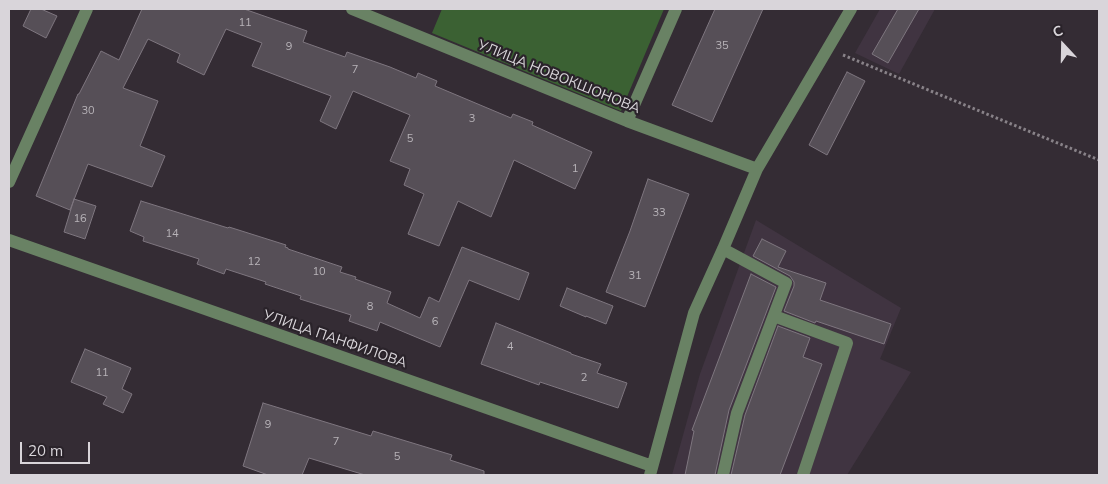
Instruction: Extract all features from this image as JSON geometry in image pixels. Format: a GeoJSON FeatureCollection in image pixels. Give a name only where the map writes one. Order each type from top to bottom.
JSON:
{"type":"FeatureCollection","features":[{"type":"Feature","properties":{"kind":"street"},"geometry":{"type":"LineString","coordinates":[[9,182],[86,9]]}},
{"type":"Feature","properties":{"kind":"street","name":"УЛИЦА НОВОКШОНОВА"},"geometry":{"type":"LineString","coordinates":[[352,9],[627,121],[757,169]]}},
{"type":"Feature","properties":{"kind":"street"},"geometry":{"type":"LineString","coordinates":[[627,121],[676,9]]}},
{"type":"Feature","properties":{"kind":"street"},"geometry":{"type":"LineString","coordinates":[[651,471],[694,313],[757,169],[851,9]]}},
{"type":"Feature","properties":{"kind":"street","name":"УЛИЦА ПАНФИЛОВА"},"geometry":{"type":"LineString","coordinates":[[9,240],[651,471]]}},
{"type":"Feature","properties":{"kind":"street"},"geometry":{"type":"LineString","coordinates":[[723,249],[786,283],[737,413],[723,475]]}},
{"type":"Feature","properties":{"kind":"street"},"geometry":{"type":"LineString","coordinates":[[774,316],[848,343],[803,475]]}},
{"type":"Feature","properties":{"kind":"path"},"geometry":{"type":"LineString","coordinates":[[827,48],[1099,160]]}},
{"type":"Feature","properties":{"kind":"shaded area"},"geometry":{"type":"Polygon","coordinates":[[[880,9],[935,9],[899,74],[855,53],[880,9]]]}},
{"type":"Feature","properties":{"kind":"shaded area"},"geometry":{"type":"Polygon","coordinates":[[[756,220],[901,308],[880,359],[911,372],[847,475],[672,475],[700,374],[756,220]]]}},
{"type":"Feature","properties":{"kind":"green space"},"geometry":{"type":"Polygon","coordinates":[[[442,9],[664,9],[621,111],[432,33],[442,9]]]}},
{"type":"Feature","properties":{"kind":"building"},"geometry":{"type":"Polygon","coordinates":[[[31,9],[41,9],[57,16],[46,38],[23,26],[31,9]]]}},
{"type":"Feature","properties":{"kind":"building"},"geometry":{"type":"Polygon","coordinates":[[[142,9],[244,9],[307,31],[303,42],[345,57],[347,52],[416,78],[418,73],[437,81],[435,86],[511,118],[513,114],[533,122],[532,125],[592,152],[575,189],[514,160],[491,217],[458,201],[439,246],[408,234],[424,194],[404,185],[410,169],[390,161],[410,115],[353,91],[336,129],[320,121],[331,96],[252,66],[262,43],[226,29],[204,75],[177,62],[180,54],[148,39],[123,88],[158,101],[140,146],[165,156],[152,187],[88,164],[70,210],[36,196],[78,94],[101,51],[119,60],[142,9]]]}},
{"type":"Feature","properties":{"kind":"building"},"geometry":{"type":"Polygon","coordinates":[[[715,9],[763,9],[712,122],[672,105],[715,9]]]}},
{"type":"Feature","properties":{"kind":"building"},"geometry":{"type":"Polygon","coordinates":[[[898,9],[919,9],[888,63],[872,54],[898,9]]]}},
{"type":"Feature","properties":{"kind":"building"},"geometry":{"type":"Polygon","coordinates":[[[847,72],[865,81],[827,155],[809,145],[847,72]]]}},
{"type":"Feature","properties":{"kind":"building"},"geometry":{"type":"Polygon","coordinates":[[[648,179],[689,194],[645,307],[606,292],[648,179]]]}},
{"type":"Feature","properties":{"kind":"building"},"geometry":{"type":"Polygon","coordinates":[[[74,199],[96,206],[85,239],[64,232],[74,199]]]}},
{"type":"Feature","properties":{"kind":"building"},"geometry":{"type":"Polygon","coordinates":[[[141,201],[286,245],[285,247],[288,249],[342,267],[340,272],[391,292],[387,303],[420,318],[429,297],[439,302],[462,247],[529,273],[519,300],[469,280],[440,347],[380,322],[377,331],[349,321],[351,315],[300,299],[301,296],[265,284],[266,282],[226,269],[224,274],[197,264],[199,259],[143,241],[144,237],[130,231],[141,201]]]}},
{"type":"Feature","properties":{"kind":"building"},"geometry":{"type":"Polygon","coordinates":[[[762,239],[786,251],[778,267],[826,283],[820,300],[891,324],[884,344],[816,321],[815,323],[784,311],[794,282],[790,276],[753,256],[762,239]]]}},
{"type":"Feature","properties":{"kind":"building"},"geometry":{"type":"Polygon","coordinates":[[[751,274],[776,287],[729,410],[715,475],[685,475],[694,431],[692,430],[751,274]]]}},
{"type":"Feature","properties":{"kind":"building"},"geometry":{"type":"Polygon","coordinates":[[[567,288],[613,306],[606,324],[560,306],[567,288]]]}},
{"type":"Feature","properties":{"kind":"building"},"geometry":{"type":"Polygon","coordinates":[[[496,323],[571,354],[601,364],[597,373],[627,383],[618,408],[540,382],[539,385],[481,364],[496,323]]]}},
{"type":"Feature","properties":{"kind":"building"},"geometry":{"type":"Polygon","coordinates":[[[778,326],[810,338],[803,357],[822,364],[780,475],[731,475],[745,415],[778,326]]]}},
{"type":"Feature","properties":{"kind":"building"},"geometry":{"type":"Polygon","coordinates":[[[85,349],[131,368],[122,389],[132,394],[123,413],[103,404],[107,397],[71,382],[85,349]]]}},
{"type":"Feature","properties":{"kind":"building"},"geometry":{"type":"Polygon","coordinates":[[[263,403],[371,436],[373,431],[452,455],[450,460],[484,471],[484,475],[365,475],[309,458],[302,475],[268,475],[243,466],[263,403]]]}}]}
